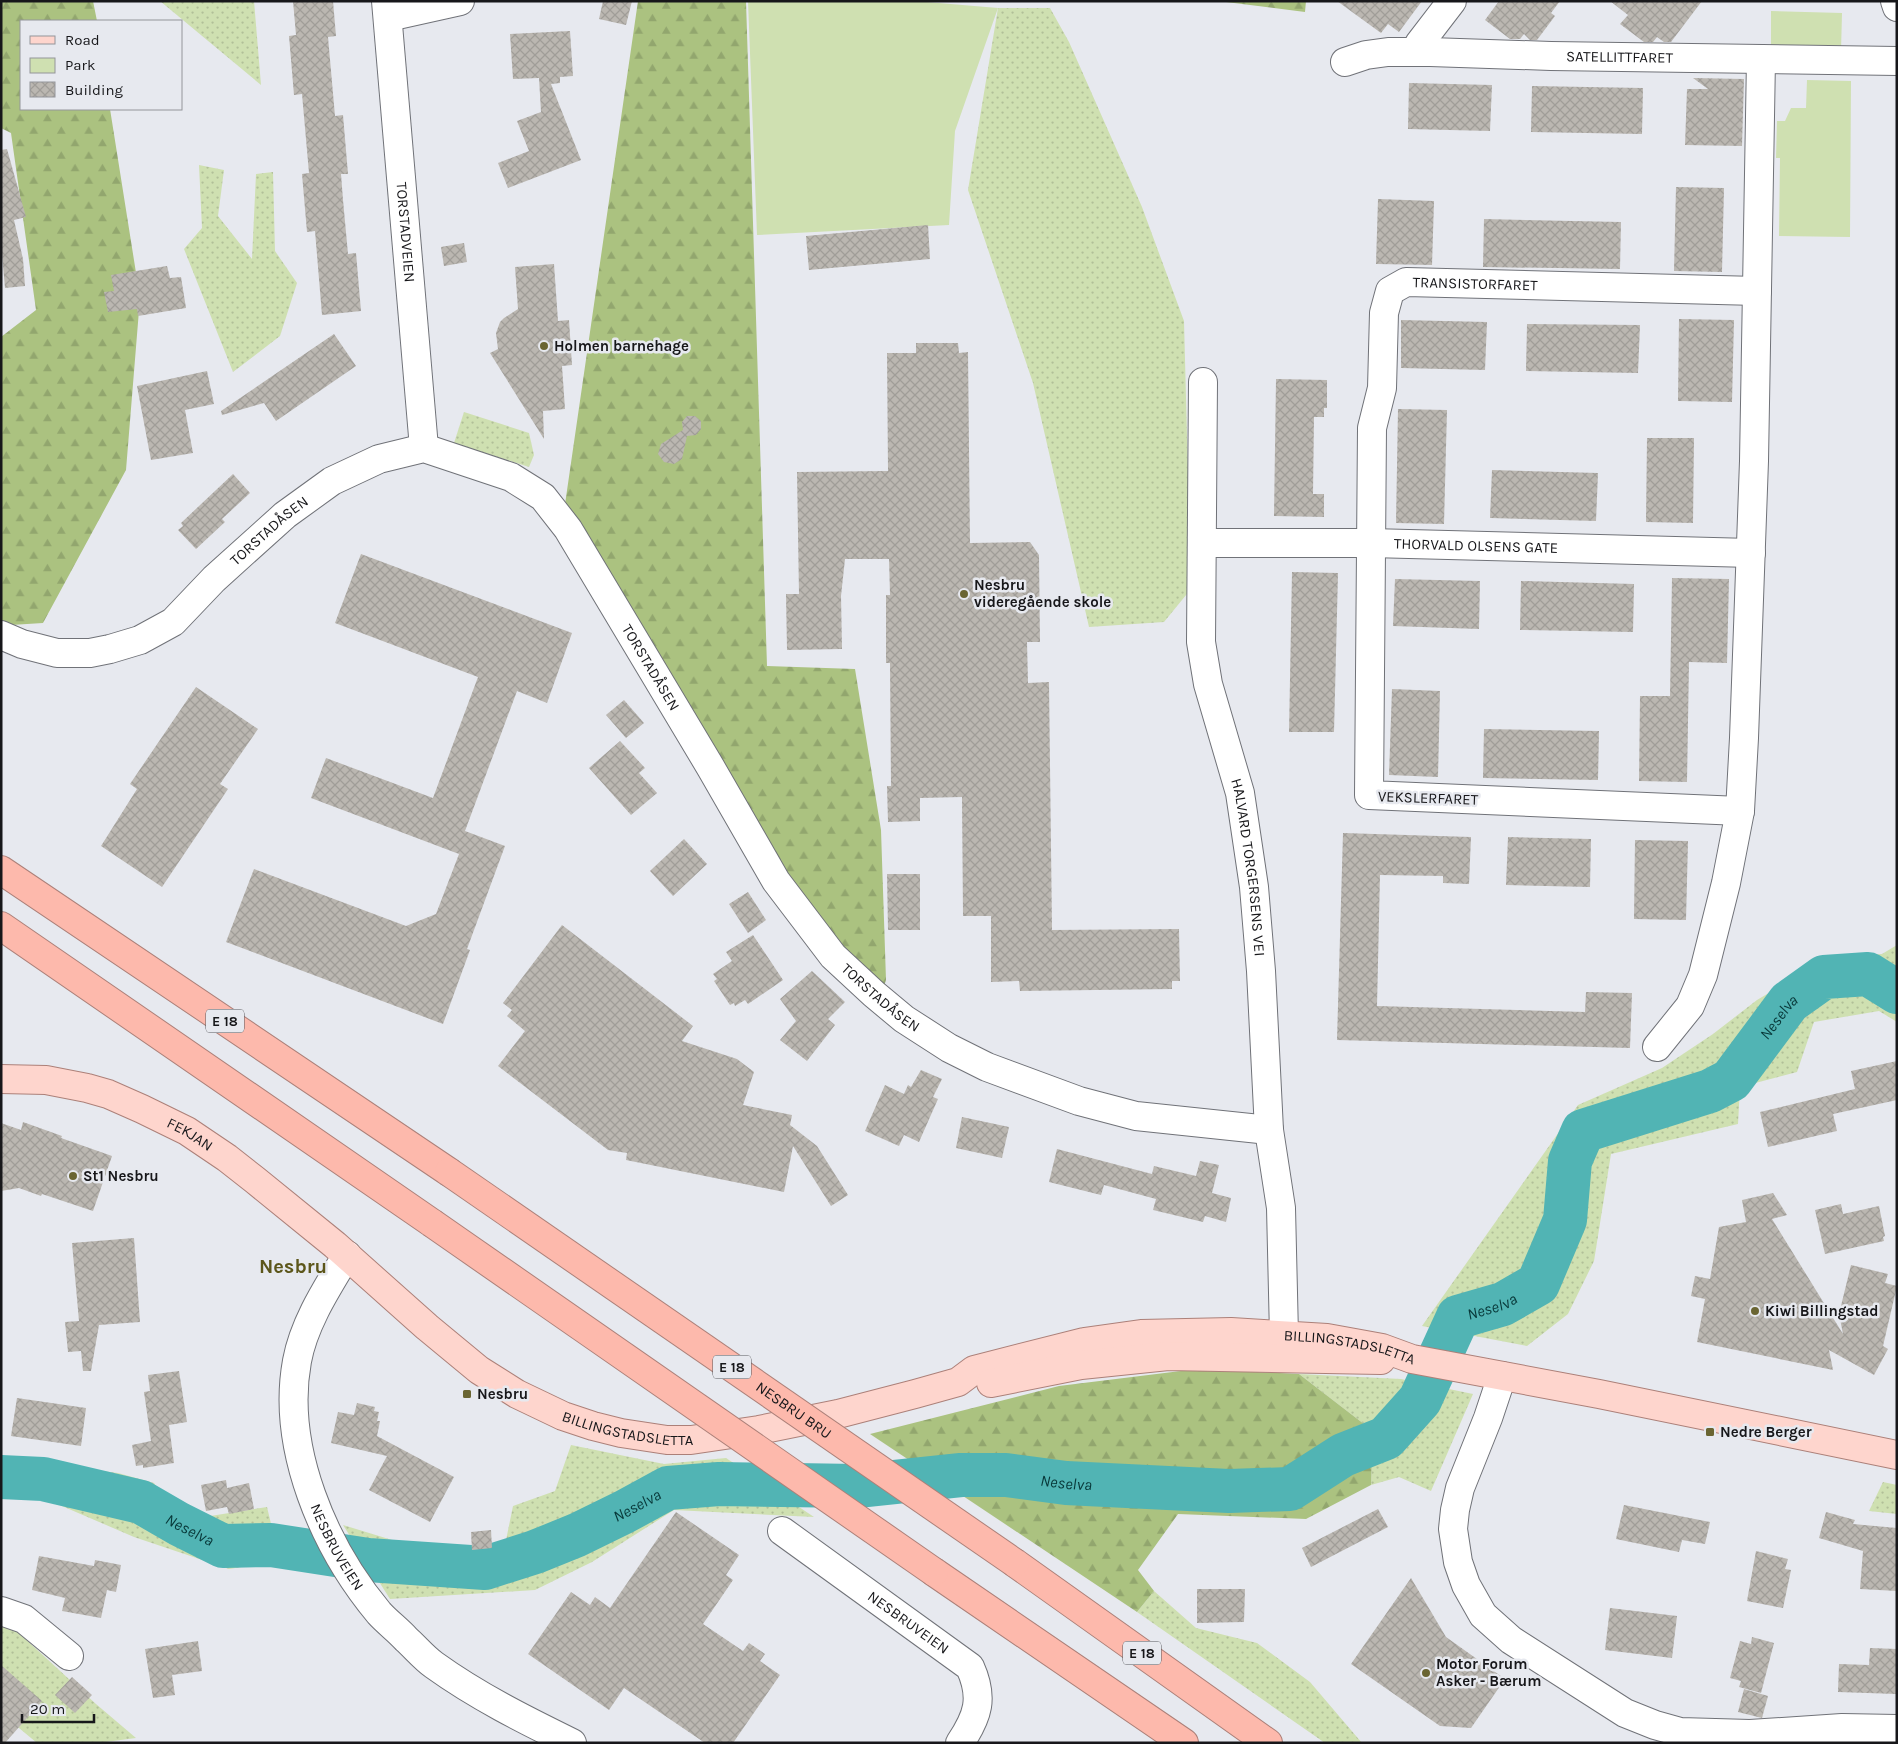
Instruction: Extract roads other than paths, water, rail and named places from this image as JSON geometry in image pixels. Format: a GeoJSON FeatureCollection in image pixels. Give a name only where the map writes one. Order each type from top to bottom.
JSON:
{"type":"FeatureCollection","features":[{"type":"Feature","properties":{"kind":"highway","name":"NESBRU BRU"},"geometry":{"type":"LineString","coordinates":[[1,870],[449,1172],[1015,1563],[1268,1743]]}},
{"type":"Feature","properties":{"kind":"highway"},"geometry":{"type":"LineString","coordinates":[[1,926],[1184,1743]]}},
{"type":"Feature","properties":{"kind":"main road","name":"FEKJAN"},"geometry":{"type":"LineString","coordinates":[[1,1079],[46,1080],[87,1088],[108,1094],[173,1124],[238,1166],[347,1255]]}},
{"type":"Feature","properties":{"kind":"main road","name":"BILLINGSTADSLETTA"},"geometry":{"type":"LineString","coordinates":[[347,1255],[433,1333],[491,1378],[562,1416],[621,1433],[667,1440],[708,1439],[785,1425],[838,1414],[958,1382],[976,1386],[1081,1365],[1145,1358],[1196,1356],[1284,1346],[1357,1361],[1412,1359],[1502,1376]]}},
{"type":"Feature","properties":{"kind":"main road"},"geometry":{"type":"LineString","coordinates":[[1502,1376],[1897,1456]]}},
{"type":"Feature","properties":{"kind":"street","name":"TORSTADVEIEN"},"geometry":{"type":"LineString","coordinates":[[424,448],[387,9],[460,1]]}},
{"type":"Feature","properties":{"kind":"street"},"geometry":{"type":"LineString","coordinates":[[1418,52],[1419,44],[1452,1]]}},
{"type":"Feature","properties":{"kind":"street"},"geometry":{"type":"LineString","coordinates":[[1895,1],[1897,7]]}},
{"type":"Feature","properties":{"kind":"street","name":"SATELLITTFARET"},"geometry":{"type":"LineString","coordinates":[[1345,62],[1366,55],[1388,52],[1897,61]]}},
{"type":"Feature","properties":{"kind":"street"},"geometry":{"type":"LineString","coordinates":[[1657,1047],[1690,1006],[1703,975],[1726,883],[1740,811],[1751,553],[1761,59]]}},
{"type":"Feature","properties":{"kind":"street","name":"TRANSISTORFARET"},"geometry":{"type":"LineString","coordinates":[[1370,543],[1372,428],[1382,388],[1384,313],[1390,291],[1406,282],[1757,291]]}},
{"type":"Feature","properties":{"kind":"street","name":"HALVARD TORGERSENS VEI"},"geometry":{"type":"LineString","coordinates":[[1203,382],[1201,642],[1208,684],[1240,793],[1254,887],[1261,970],[1270,1130],[1281,1208],[1284,1346]]}},
{"type":"Feature","properties":{"kind":"street","name":"TORSTADÅSEN"},"geometry":{"type":"LineString","coordinates":[[1,636],[22,644],[57,653],[90,653],[140,640],[173,622],[214,579],[285,515],[332,481],[379,459],[424,448],[511,478],[543,497],[568,529],[776,880],[833,956],[874,994],[904,1019],[949,1048],[987,1067],[1079,1101],[1136,1116],[1270,1130]]}},
{"type":"Feature","properties":{"kind":"street","name":"THORVALD OLSENS GATE"},"geometry":{"type":"LineString","coordinates":[[1202,543],[1370,543],[1751,553]]}},
{"type":"Feature","properties":{"kind":"street","name":"VEKSLERFARET"},"geometry":{"type":"LineString","coordinates":[[1370,543],[1369,796],[1740,811]]}},
{"type":"Feature","properties":{"kind":"street","name":"NESBRUVEIEN"},"geometry":{"type":"LineString","coordinates":[[347,1255],[314,1312],[297,1359],[293,1386],[294,1412],[302,1469],[320,1519],[350,1572],[377,1611],[432,1664],[478,1695],[572,1743]]}},
{"type":"Feature","properties":{"kind":"street"},"geometry":{"type":"LineString","coordinates":[[1502,1376],[1488,1418],[1460,1488],[1453,1529],[1458,1562],[1466,1585],[1483,1615],[1511,1640],[1624,1713],[1680,1732],[1750,1734],[1842,1728],[1897,1729]]}},
{"type":"Feature","properties":{"kind":"street","name":"NESBRUVEIEN"},"geometry":{"type":"LineString","coordinates":[[782,1531],[970,1668],[978,1684],[978,1705],[971,1726],[960,1743]]}},
{"type":"Feature","properties":{"kind":"street"},"geometry":{"type":"LineString","coordinates":[[1,1611],[24,1620],[69,1656]]}},
{"type":"Feature","properties":{"kind":"waterway","name":"Neselva"},"geometry":{"type":"LineString","coordinates":[[1,1477],[43,1479],[141,1502],[223,1546],[271,1545],[368,1560],[485,1568],[535,1552],[577,1535],[668,1488],[719,1484],[857,1486],[961,1475],[1006,1475],[1066,1483],[1229,1491],[1290,1489],[1343,1455],[1386,1438],[1420,1400],[1458,1317],[1503,1304],[1538,1284],[1565,1220],[1570,1161],[1583,1131],[1710,1091],[1731,1080],[1789,1002],[1824,977],[1868,974],[1897,992]]}},
{"type":"Feature","properties":{"kind":"place","name":"Holmen barnehage"},"geometry":{"type":"Point","coordinates":[544,346]}},
{"type":"Feature","properties":{"kind":"place","name":"Nesbru videregående skole"},"geometry":{"type":"Point","coordinates":[964,594]}},
{"type":"Feature","properties":{"kind":"place","name":"St1 Nesbru"},"geometry":{"type":"Point","coordinates":[73,1176]}},
{"type":"Feature","properties":{"kind":"place","name":"Kiwi Billingstad"},"geometry":{"type":"Point","coordinates":[1755,1311]}},
{"type":"Feature","properties":{"kind":"place","name":"Nesbru"},"geometry":{"type":"Point","coordinates":[467,1394]}},
{"type":"Feature","properties":{"kind":"place","name":"Nedre Berger"},"geometry":{"type":"Point","coordinates":[1710,1432]}},
{"type":"Feature","properties":{"kind":"place","name":"Motor Forum Asker - Bærum"},"geometry":{"type":"Point","coordinates":[1426,1673]}},
{"type":"Feature","properties":{"kind":"district","name":"Nesbru"},"geometry":{"type":"Point","coordinates":[293,1266]}}]}
